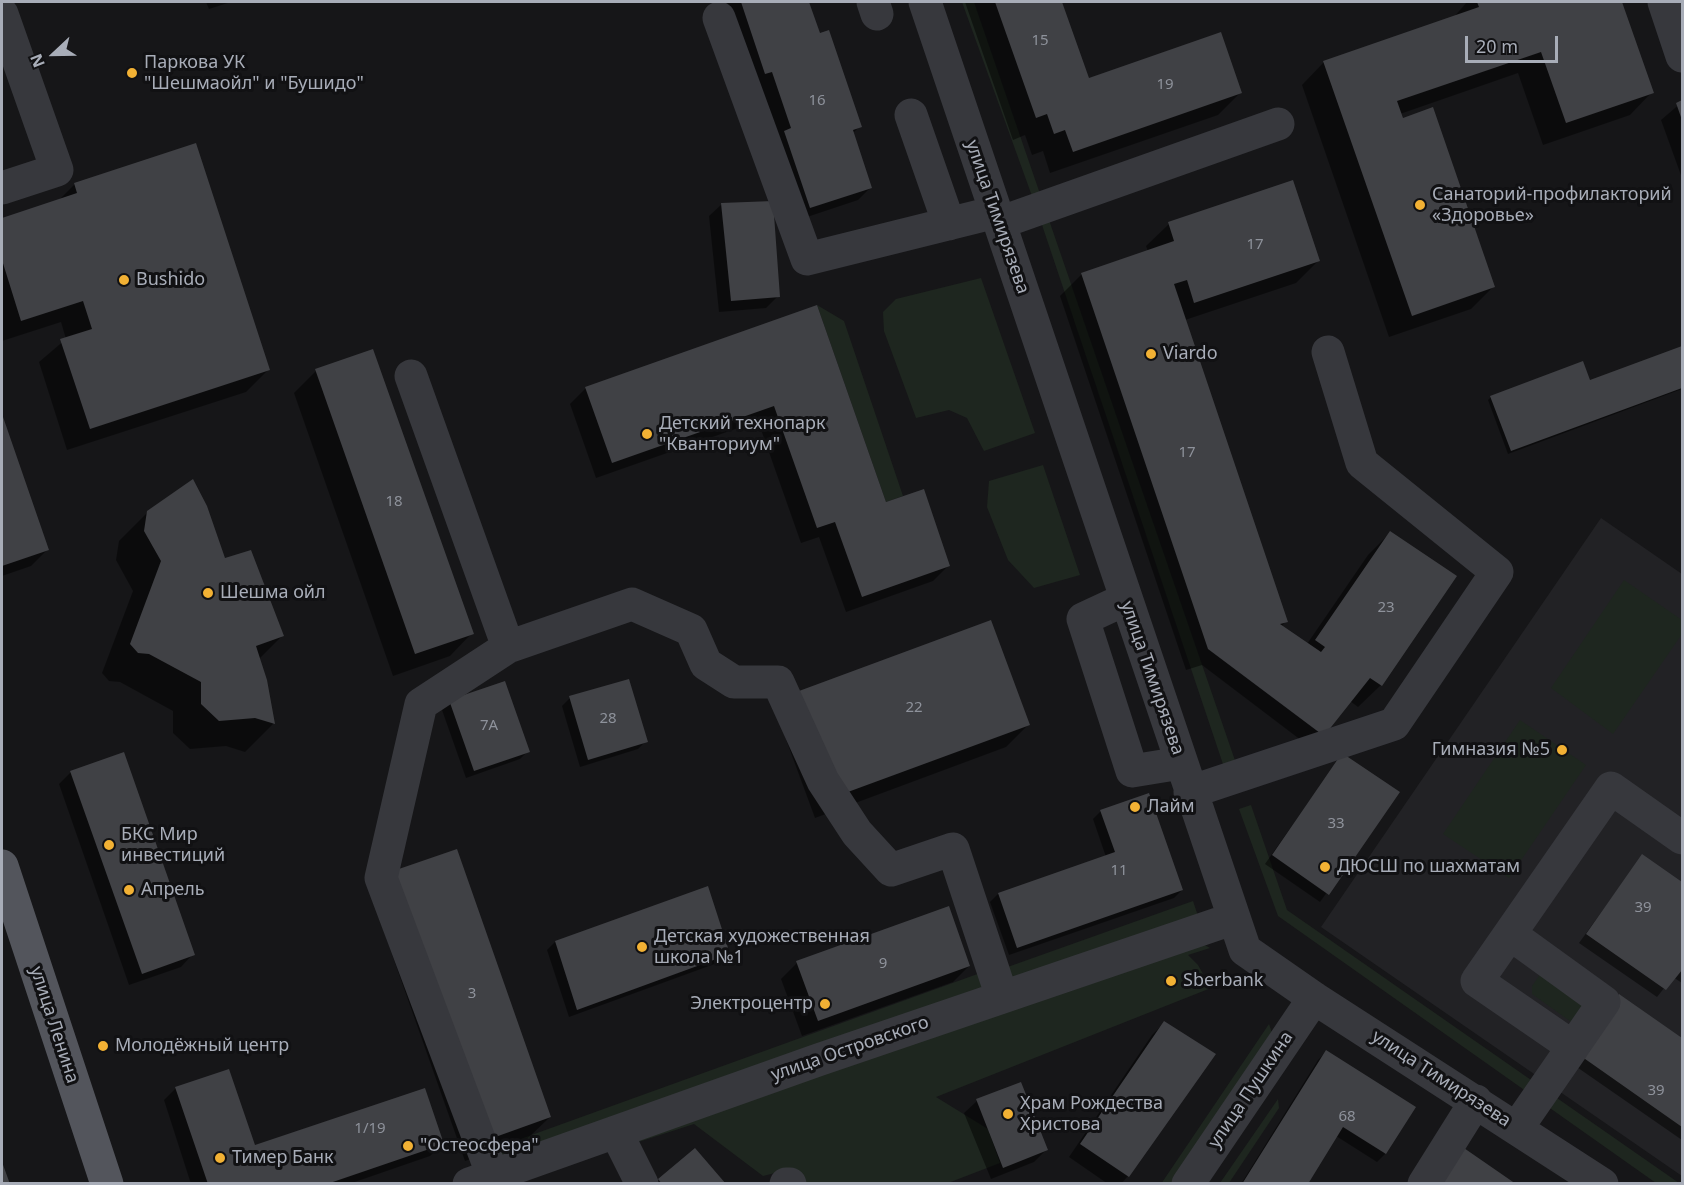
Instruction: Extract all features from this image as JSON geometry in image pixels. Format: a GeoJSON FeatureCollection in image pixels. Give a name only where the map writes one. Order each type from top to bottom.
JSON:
{"type":"FeatureCollection","features":[{"type":"Feature","properties":{"kind":"main road","name":"улица Ленина"},"geometry":{"type":"LineString","coordinates":[[2,866],[107,1184]]}},
{"type":"Feature","properties":{"kind":"street","name":"улица Тимирязева"},"geometry":{"type":"LineString","coordinates":[[925,2],[1232,919],[1245,950],[1314,998],[1602,1184]]}},
{"type":"Feature","properties":{"kind":"street"},"geometry":{"type":"LineString","coordinates":[[1664,2],[1683,56]]}},
{"type":"Feature","properties":{"kind":"street"},"geometry":{"type":"LineString","coordinates":[[2,14],[57,170],[2,188]]}},
{"type":"Feature","properties":{"kind":"street"},"geometry":{"type":"LineString","coordinates":[[719,18],[807,259],[949,224],[997,218],[1278,124]]}},
{"type":"Feature","properties":{"kind":"street"},"geometry":{"type":"LineString","coordinates":[[911,115],[949,224]]}},
{"type":"Feature","properties":{"kind":"street"},"geometry":{"type":"LineString","coordinates":[[1126,599],[1083,619],[1132,771],[1186,777],[1394,724],[1497,572],[1362,463],[1328,352]]}},
{"type":"Feature","properties":{"kind":"street"},"geometry":{"type":"LineString","coordinates":[[411,376],[508,647]]}},
{"type":"Feature","properties":{"kind":"street"},"geometry":{"type":"LineString","coordinates":[[481,1180],[381,878],[422,704],[508,647],[632,604],[691,630],[706,663],[734,682],[778,682],[823,781],[856,833],[891,870],[953,849],[1002,997]]}},
{"type":"Feature","properties":{"kind":"street"},"geometry":{"type":"LineString","coordinates":[[1573,1047],[1477,981],[1611,788],[1683,838]]}},
{"type":"Feature","properties":{"kind":"street","name":"улица Островского"},"geometry":{"type":"LineString","coordinates":[[481,1180],[1002,997],[1232,919]]}},
{"type":"Feature","properties":{"kind":"street"},"geometry":{"type":"LineString","coordinates":[[1510,933],[1604,1002],[1517,1128]]}},
{"type":"Feature","properties":{"kind":"street","name":"улица Пушкина"},"geometry":{"type":"LineString","coordinates":[[1188,1184],[1314,998]]}},
{"type":"Feature","properties":{"kind":"street"},"geometry":{"type":"LineString","coordinates":[[1424,1184],[1476,1101]]}},
{"type":"Feature","properties":{"kind":"street"},"geometry":{"type":"LineString","coordinates":[[616,1132],[642,1184]]}},
{"type":"Feature","properties":{"kind":"shaded area"},"geometry":{"type":"Polygon","coordinates":[[[962,2],[974,2],[1240,775],[1228,779],[1037,210],[962,2]]]}},
{"type":"Feature","properties":{"kind":"shaded area"},"geometry":{"type":"Polygon","coordinates":[[[981,278],[1035,433],[984,451],[967,418],[949,410],[916,418],[884,331],[883,312],[896,299],[981,278]]]}},
{"type":"Feature","properties":{"kind":"shaded area"},"geometry":{"type":"Polygon","coordinates":[[[817,305],[844,321],[903,496],[886,502],[817,305]]]}},
{"type":"Feature","properties":{"kind":"shaded area"},"geometry":{"type":"Polygon","coordinates":[[[1043,465],[1080,575],[1034,588],[1008,560],[987,507],[989,481],[1043,465]]]}},
{"type":"Feature","properties":{"kind":"shaded area","name":"Гимназия №5"},"geometry":{"type":"Polygon","coordinates":[[[1601,518],[1682,574],[1682,1176],[1321,927],[1601,518]]]}},
{"type":"Feature","properties":{"kind":"shaded area"},"geometry":{"type":"Polygon","coordinates":[[[1624,580],[1682,620],[1682,634],[1613,734],[1551,688],[1624,580]]]}},
{"type":"Feature","properties":{"kind":"shaded area"},"geometry":{"type":"Polygon","coordinates":[[[1520,720],[1586,765],[1509,878],[1443,834],[1520,720]]]}},
{"type":"Feature","properties":{"kind":"shaded area"},"geometry":{"type":"Polygon","coordinates":[[[1251,805],[1287,910],[1679,1183],[1656,1183],[1278,916],[1239,809],[1251,805]]]}},
{"type":"Feature","properties":{"kind":"shaded area"},"geometry":{"type":"Polygon","coordinates":[[[1193,901],[1199,919],[1007,984],[1002,969],[1193,901]]]}},
{"type":"Feature","properties":{"kind":"shaded area"},"geometry":{"type":"Polygon","coordinates":[[[1194,939],[1210,948],[1188,955],[1198,965],[1211,988],[936,1097],[988,1129],[1000,1163],[948,1183],[806,1183],[783,1171],[763,1176],[694,1124],[623,1147],[616,1132],[1194,939]]]}},
{"type":"Feature","properties":{"kind":"shaded area"},"geometry":{"type":"Polygon","coordinates":[[[983,972],[989,990],[495,1164],[490,1150],[983,972]]]}},
{"type":"Feature","properties":{"kind":"shaded area"},"geometry":{"type":"Polygon","coordinates":[[[1548,973],[1589,1002],[1574,1024],[1532,994],[1532,986],[1539,976],[1548,973]]]}},
{"type":"Feature","properties":{"kind":"shaded area"},"geometry":{"type":"Polygon","coordinates":[[[1269,1024],[1274,1039],[1178,1183],[1161,1184],[1269,1024]]]}},
{"type":"Feature","properties":{"kind":"shaded area"},"geometry":{"type":"Polygon","coordinates":[[[1278,1099],[1279,1108],[1229,1183],[1220,1183],[1278,1099]]]}},
{"type":"Feature","properties":{"kind":"building"},"geometry":{"type":"Polygon","coordinates":[[[741,2],[809,2],[820,33],[829,30],[862,127],[853,130],[872,188],[810,208],[784,131],[791,128],[772,72],[765,74],[741,2]]]}},
{"type":"Feature","properties":{"kind":"building"},"geometry":{"type":"Polygon","coordinates":[[[995,2],[1062,2],[1089,78],[1221,32],[1242,93],[1073,152],[1065,130],[1054,134],[1047,114],[1036,118],[995,2]]]}},
{"type":"Feature","properties":{"kind":"building","name":"Санаторий-профилакторий «Здоровье»"},"geometry":{"type":"Polygon","coordinates":[[[1477,2],[1622,2],[1654,93],[1566,123],[1541,52],[1397,101],[1403,118],[1433,107],[1495,287],[1412,316],[1323,61],[1479,7],[1477,2]]]}},
{"type":"Feature","properties":{"kind":"building"},"geometry":{"type":"Polygon","coordinates":[[[1682,100],[1682,120],[1676,103],[1682,100]]]}},
{"type":"Feature","properties":{"kind":"building","name":"Bushido"},"geometry":{"type":"Polygon","coordinates":[[[196,143],[270,370],[90,429],[60,339],[92,329],[83,301],[21,321],[2,260],[2,218],[77,193],[74,183],[196,143]]]}},
{"type":"Feature","properties":{"kind":"building"},"geometry":{"type":"Polygon","coordinates":[[[1293,180],[1320,261],[1194,303],[1187,280],[1174,284],[1288,622],[1280,624],[1321,652],[1325,647],[1315,640],[1390,531],[1457,576],[1382,686],[1370,678],[1324,736],[1208,649],[1081,273],[1174,241],[1168,222],[1293,180]]]}},
{"type":"Feature","properties":{"kind":"building"},"geometry":{"type":"Polygon","coordinates":[[[773,201],[780,297],[731,301],[721,203],[773,201]]]}},
{"type":"Feature","properties":{"kind":"building","name":"Детский технопарк \"Кванториум\""},"geometry":{"type":"Polygon","coordinates":[[[817,305],[886,502],[924,489],[950,566],[862,597],[835,522],[817,528],[774,406],[612,463],[585,387],[817,305]]]}},
{"type":"Feature","properties":{"kind":"building"},"geometry":{"type":"Polygon","coordinates":[[[1682,346],[1682,388],[1511,451],[1490,396],[1583,361],[1590,380],[1682,346]]]}},
{"type":"Feature","properties":{"kind":"building"},"geometry":{"type":"Polygon","coordinates":[[[373,349],[474,634],[415,654],[315,369],[373,349]]]}},
{"type":"Feature","properties":{"kind":"building"},"geometry":{"type":"Polygon","coordinates":[[[2,414],[49,550],[2,566],[2,414]]]}},
{"type":"Feature","properties":{"kind":"building","name":"Шешма ойл"},"geometry":{"type":"Polygon","coordinates":[[[193,479],[207,506],[225,558],[251,550],[284,636],[256,646],[267,680],[275,724],[255,718],[219,721],[201,704],[201,682],[149,654],[138,653],[130,644],[161,561],[144,531],[147,511],[193,479]]]}},
{"type":"Feature","properties":{"kind":"building"},"geometry":{"type":"Polygon","coordinates":[[[991,620],[1030,725],[837,796],[799,691],[991,620]]]}},
{"type":"Feature","properties":{"kind":"building"},"geometry":{"type":"Polygon","coordinates":[[[629,679],[648,742],[588,760],[569,696],[629,679]]]}},
{"type":"Feature","properties":{"kind":"building"},"geometry":{"type":"Polygon","coordinates":[[[505,681],[530,752],[474,771],[449,700],[505,681]]]}},
{"type":"Feature","properties":{"kind":"building"},"geometry":{"type":"Polygon","coordinates":[[[124,752],[195,955],[142,974],[70,771],[124,752]]]}},
{"type":"Feature","properties":{"kind":"building"},"geometry":{"type":"Polygon","coordinates":[[[1342,753],[1400,792],[1329,895],[1272,855],[1342,753]]]}},
{"type":"Feature","properties":{"kind":"building"},"geometry":{"type":"Polygon","coordinates":[[[1149,793],[1183,890],[1017,948],[998,893],[1115,852],[1100,810],[1149,793]]]}},
{"type":"Feature","properties":{"kind":"building"},"geometry":{"type":"Polygon","coordinates":[[[457,849],[551,1117],[487,1140],[393,871],[457,849]]]}},
{"type":"Feature","properties":{"kind":"building"},"geometry":{"type":"Polygon","coordinates":[[[1642,854],[1682,882],[1682,970],[1666,990],[1586,934],[1642,854]]]}},
{"type":"Feature","properties":{"kind":"building","name":"Детская художественная школа №1"},"geometry":{"type":"Polygon","coordinates":[[[708,886],[730,954],[577,1010],[555,941],[708,886]]]}},
{"type":"Feature","properties":{"kind":"building"},"geometry":{"type":"Polygon","coordinates":[[[949,906],[970,966],[818,1021],[796,961],[949,906]]]}},
{"type":"Feature","properties":{"kind":"building"},"geometry":{"type":"Polygon","coordinates":[[[1619,994],[1682,1038],[1682,1127],[1578,1054],[1619,994]]]}},
{"type":"Feature","properties":{"kind":"building"},"geometry":{"type":"Polygon","coordinates":[[[1164,1021],[1216,1054],[1129,1177],[1080,1144],[1164,1021]]]}},
{"type":"Feature","properties":{"kind":"building"},"geometry":{"type":"Polygon","coordinates":[[[1326,1050],[1416,1107],[1386,1154],[1343,1127],[1308,1184],[1242,1184],[1326,1050]]]}},
{"type":"Feature","properties":{"kind":"building"},"geometry":{"type":"Polygon","coordinates":[[[229,1069],[255,1145],[425,1088],[444,1144],[327,1184],[208,1184],[175,1087],[229,1069]]]}},
{"type":"Feature","properties":{"kind":"building","name":"Храм Рождества Христова"},"geometry":{"type":"Polygon","coordinates":[[[1021,1082],[1048,1150],[1003,1168],[976,1099],[1021,1082]]]}},
{"type":"Feature","properties":{"kind":"building"},"geometry":{"type":"Polygon","coordinates":[[[1461,1146],[1516,1184],[1436,1184],[1461,1146]]]}},
{"type":"Feature","properties":{"kind":"building"},"geometry":{"type":"Polygon","coordinates":[[[695,1148],[726,1184],[662,1184],[658,1179],[695,1148]]]}},
{"type":"Feature","properties":{"kind":"building"},"geometry":{"type":"Polygon","coordinates":[[[2,1162],[10,1184],[2,1184],[2,1162]]]}},
{"type":"Feature","properties":{"kind":"place","name":"Паркова УК \"Шешмаойл\" и \"Бушидо\""},"geometry":{"type":"Point","coordinates":[132,73]}},
{"type":"Feature","properties":{"kind":"place","name":"Санаторий-профилакторий «Здоровье»"},"geometry":{"type":"Point","coordinates":[1420,205]}},
{"type":"Feature","properties":{"kind":"place","name":"Bushido"},"geometry":{"type":"Point","coordinates":[124,280]}},
{"type":"Feature","properties":{"kind":"place","name":"Viardo"},"geometry":{"type":"Point","coordinates":[1151,354]}},
{"type":"Feature","properties":{"kind":"place","name":"Детский технопарк \"Кванториум\""},"geometry":{"type":"Point","coordinates":[647,434]}},
{"type":"Feature","properties":{"kind":"place","name":"Шешма ойл"},"geometry":{"type":"Point","coordinates":[208,593]}},
{"type":"Feature","properties":{"kind":"place","name":"Гимназия №5"},"geometry":{"type":"Point","coordinates":[1562,750]}},
{"type":"Feature","properties":{"kind":"place","name":"Лайм"},"geometry":{"type":"Point","coordinates":[1135,807]}},
{"type":"Feature","properties":{"kind":"place","name":"БКС Мир инвестиций"},"geometry":{"type":"Point","coordinates":[109,845]}},
{"type":"Feature","properties":{"kind":"place","name":"ДЮСШ по шахматам"},"geometry":{"type":"Point","coordinates":[1325,867]}},
{"type":"Feature","properties":{"kind":"place","name":"Апрель"},"geometry":{"type":"Point","coordinates":[129,890]}},
{"type":"Feature","properties":{"kind":"place","name":"Детская художественная школа №1"},"geometry":{"type":"Point","coordinates":[642,947]}},
{"type":"Feature","properties":{"kind":"place","name":"Sberbank"},"geometry":{"type":"Point","coordinates":[1171,981]}},
{"type":"Feature","properties":{"kind":"place","name":"Электроцентр"},"geometry":{"type":"Point","coordinates":[825,1004]}},
{"type":"Feature","properties":{"kind":"place","name":"Молодёжный центр"},"geometry":{"type":"Point","coordinates":[103,1046]}},
{"type":"Feature","properties":{"kind":"place","name":"Храм Рождества Христова"},"geometry":{"type":"Point","coordinates":[1008,1114]}},
{"type":"Feature","properties":{"kind":"place","name":"\"Остеосфера\""},"geometry":{"type":"Point","coordinates":[408,1146]}},
{"type":"Feature","properties":{"kind":"place","name":"Тимер Банк"},"geometry":{"type":"Point","coordinates":[220,1158]}}]}
